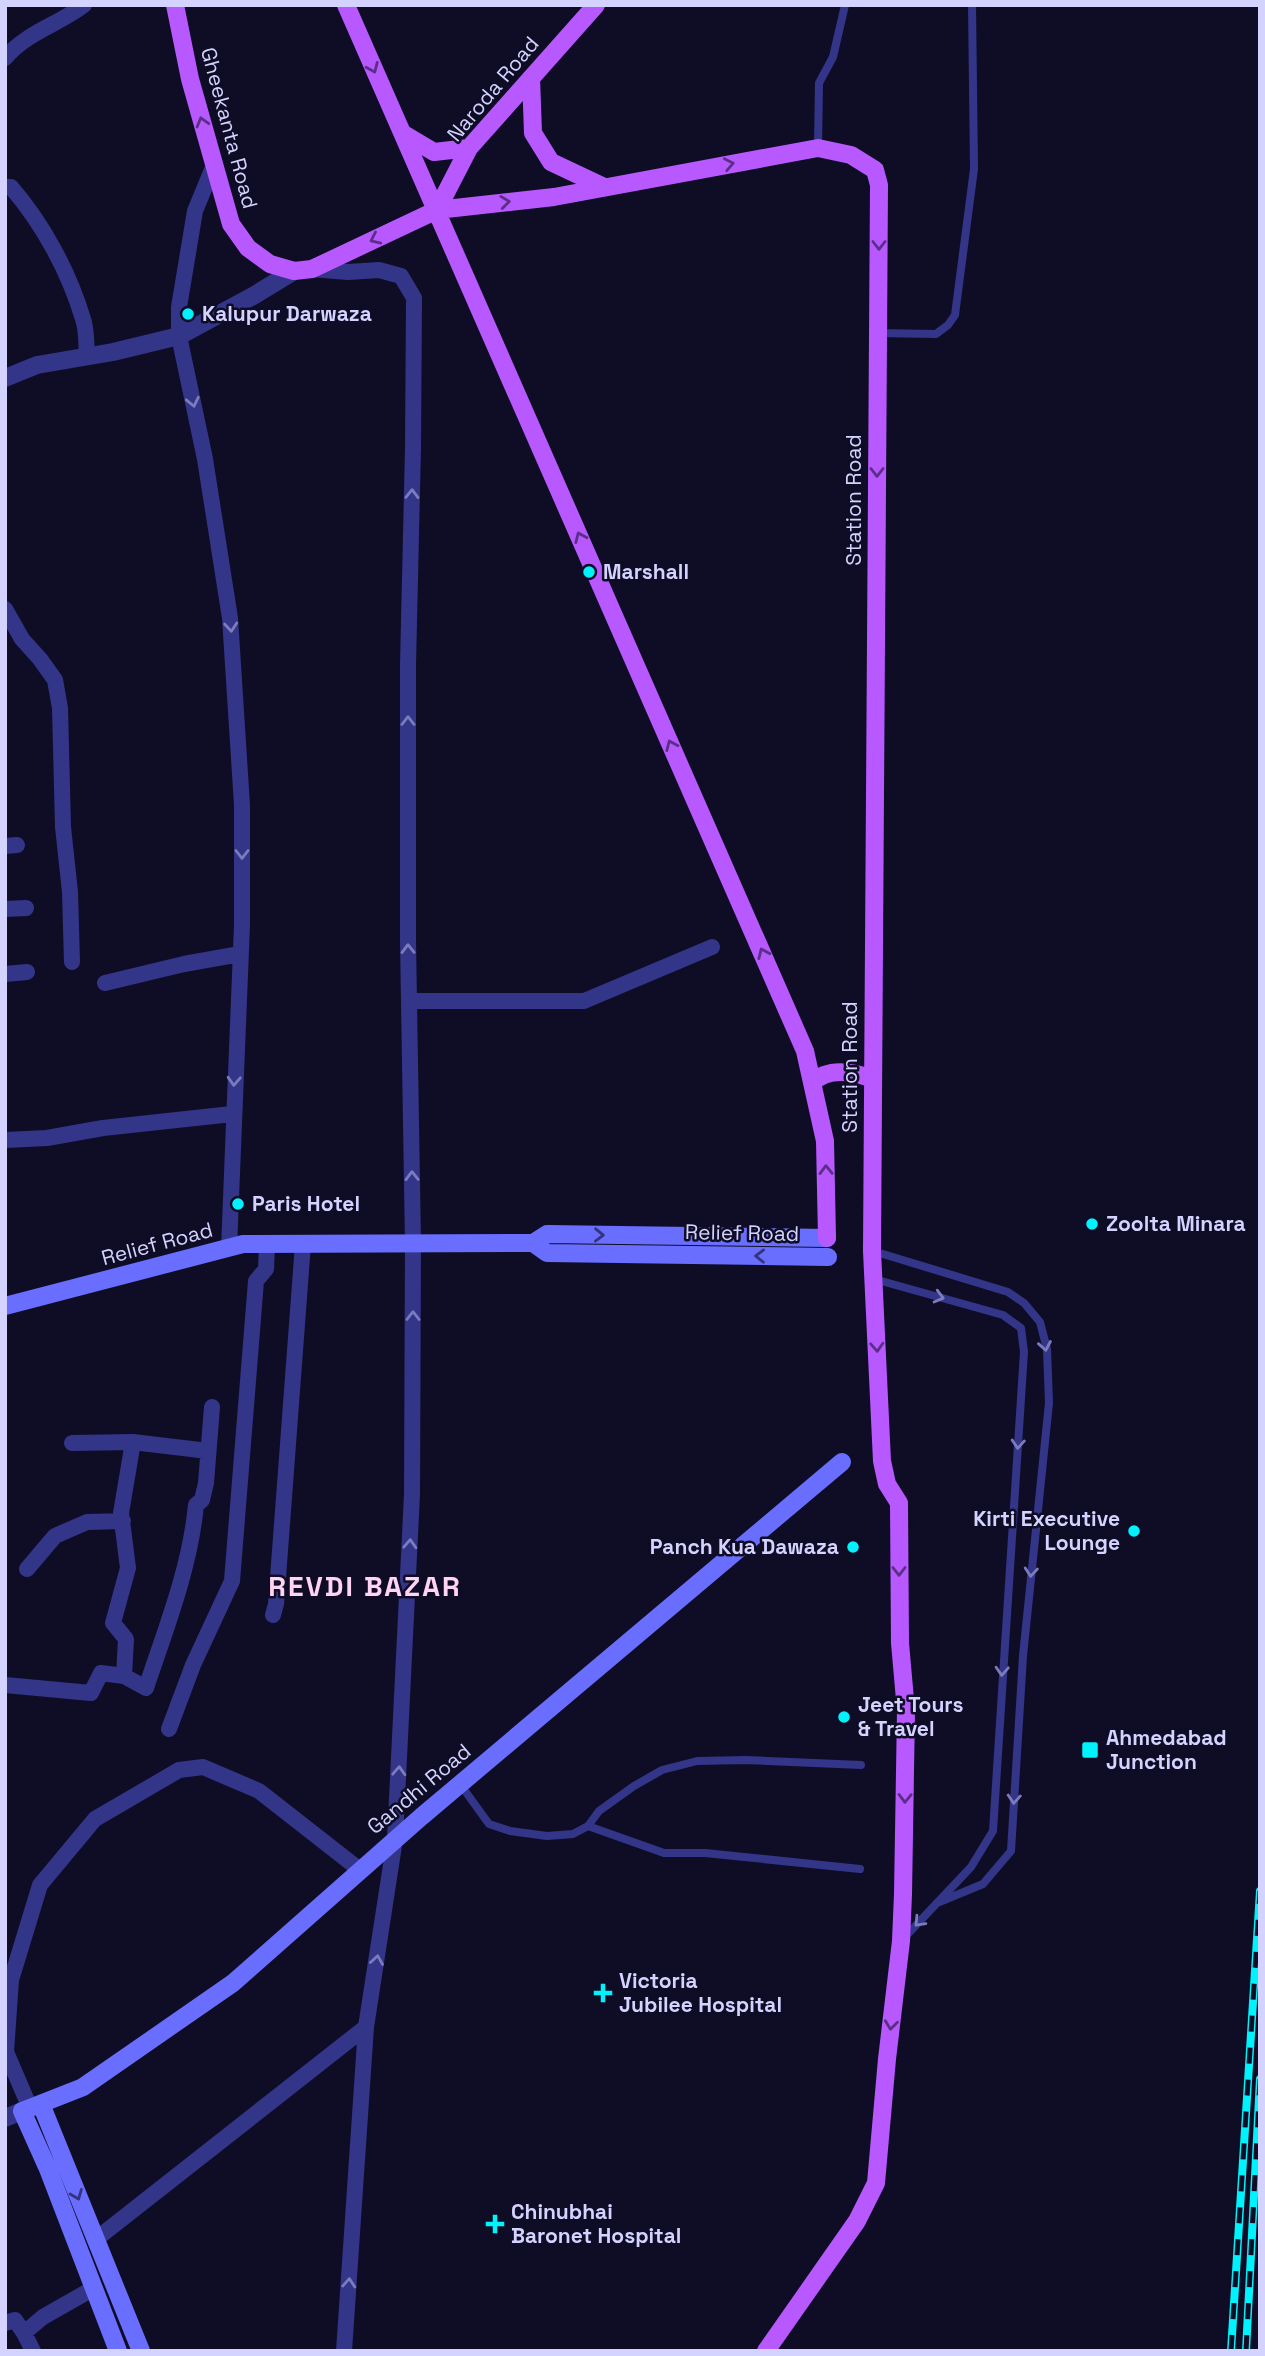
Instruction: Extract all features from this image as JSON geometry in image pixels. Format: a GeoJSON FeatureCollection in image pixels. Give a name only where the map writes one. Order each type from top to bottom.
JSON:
{"type":"FeatureCollection","features":[{"type":"Feature","properties":{"kind":"main road","name":"Gheekanta Road"},"geometry":{"type":"LineString","coordinates":[[175,5],[190,79],[231,224],[248,248],[270,264],[294,271],[312,269],[437,210]]}},
{"type":"Feature","properties":{"kind":"main road","name":"Station Road"},"geometry":{"type":"LineString","coordinates":[[346,5],[805,1051],[825,1140],[827,1238]]}},
{"type":"Feature","properties":{"kind":"main road","name":"Naroda Road"},"geometry":{"type":"LineString","coordinates":[[437,210],[469,148],[596,5]]}},
{"type":"Feature","properties":{"kind":"main road"},"geometry":{"type":"LineString","coordinates":[[531,78],[533,133],[551,162],[604,187]]}},
{"type":"Feature","properties":{"kind":"main road"},"geometry":{"type":"LineString","coordinates":[[402,133],[434,152],[469,148]]}},
{"type":"Feature","properties":{"kind":"main road","name":"Station Road"},"geometry":{"type":"LineString","coordinates":[[437,210],[554,197],[818,148],[851,155],[875,170],[879,185],[872,1251],[881,1461],[887,1483],[899,1503],[900,1643],[906,1711],[901,1941],[876,2183],[857,2221],[766,2351]]}},
{"type":"Feature","properties":{"kind":"main road"},"geometry":{"type":"LineString","coordinates":[[812,1083],[817,1077],[835,1072],[848,1072],[873,1079]]}},
{"type":"Feature","properties":{"kind":"main road","name":"Relief Road"},"geometry":{"type":"LineString","coordinates":[[5,1306],[243,1244],[533,1243],[547,1234],[827,1238]]}},
{"type":"Feature","properties":{"kind":"main road","name":"Relief Road"},"geometry":{"type":"LineString","coordinates":[[533,1243],[547,1253],[828,1257]]}},
{"type":"Feature","properties":{"kind":"main road","name":"Gandhi Road"},"geometry":{"type":"LineString","coordinates":[[31,2108],[83,2087],[233,1983],[395,1839],[842,1462]]}},
{"type":"Feature","properties":{"kind":"main road"},"geometry":{"type":"LineString","coordinates":[[31,2108],[96,2240],[141,2351]]}},
{"type":"Feature","properties":{"kind":"main road"},"geometry":{"type":"LineString","coordinates":[[31,2108],[48,2169],[118,2351]]}},
{"type":"Feature","properties":{"kind":"street"},"geometry":{"type":"LineString","coordinates":[[5,58],[32,33],[68,17],[84,5]]}},
{"type":"Feature","properties":{"kind":"street"},"geometry":{"type":"LineString","coordinates":[[214,165],[195,211],[178,307],[179,335],[205,459],[230,618],[242,804],[240,954],[229,1248]]}},
{"type":"Feature","properties":{"kind":"street"},"geometry":{"type":"LineString","coordinates":[[5,187],[11,187],[30,209],[49,241],[84,321],[87,356]]}},
{"type":"Feature","properties":{"kind":"street"},"geometry":{"type":"LineString","coordinates":[[312,269],[348,272],[379,270],[401,276],[414,298],[408,665],[413,1244],[412,1494],[395,1839],[366,2027],[344,2351]]}},
{"type":"Feature","properties":{"kind":"street","name":"Gheekanta Road"},"geometry":{"type":"LineString","coordinates":[[5,378],[37,365],[179,335],[294,271]]}},
{"type":"Feature","properties":{"kind":"street"},"geometry":{"type":"LineString","coordinates":[[5,609],[22,639],[55,680],[57,690],[72,962]]}},
{"type":"Feature","properties":{"kind":"street"},"geometry":{"type":"LineString","coordinates":[[5,909],[26,908]]}},
{"type":"Feature","properties":{"kind":"street"},"geometry":{"type":"LineString","coordinates":[[409,1001],[584,1001],[712,947]]}},
{"type":"Feature","properties":{"kind":"street"},"geometry":{"type":"LineString","coordinates":[[105,983],[240,954]]}},
{"type":"Feature","properties":{"kind":"street"},"geometry":{"type":"LineString","coordinates":[[5,974],[27,972]]}},
{"type":"Feature","properties":{"kind":"street"},"geometry":{"type":"LineString","coordinates":[[5,1140],[47,1138],[103,1128],[232,1114]]}},
{"type":"Feature","properties":{"kind":"street"},"geometry":{"type":"LineString","coordinates":[[169,1729],[193,1665],[232,1581],[256,1281],[266,1269],[267,1244]]}},
{"type":"Feature","properties":{"kind":"street"},"geometry":{"type":"LineString","coordinates":[[273,1615],[276,1604],[303,1244]]}},
{"type":"Feature","properties":{"kind":"street"},"geometry":{"type":"LineString","coordinates":[[5,1685],[91,1693],[101,1673],[124,1676],[146,1688],[193,1537],[196,1505],[202,1500],[206,1483],[212,1407]]}},
{"type":"Feature","properties":{"kind":"street"},"geometry":{"type":"LineString","coordinates":[[72,1443],[133,1441],[208,1451]]}},
{"type":"Feature","properties":{"kind":"street"},"geometry":{"type":"LineString","coordinates":[[124,1676],[126,1639],[113,1623],[128,1568],[121,1513],[133,1441]]}},
{"type":"Feature","properties":{"kind":"street"},"geometry":{"type":"LineString","coordinates":[[27,1569],[55,1536],[87,1522],[123,1521]]}},
{"type":"Feature","properties":{"kind":"street"},"geometry":{"type":"LineString","coordinates":[[31,2108],[6,2052],[11,1980],[40,1885],[95,1819],[179,1770],[203,1767],[259,1791],[360,1870]]}},
{"type":"Feature","properties":{"kind":"street"},"geometry":{"type":"LineString","coordinates":[[96,2240],[366,2027]]}},
{"type":"Feature","properties":{"kind":"street","name":"Gandhi Road"},"geometry":{"type":"LineString","coordinates":[[5,2118],[31,2108]]}},
{"type":"Feature","properties":{"kind":"street"},"geometry":{"type":"LineString","coordinates":[[24,2333],[43,2317],[94,2288]]}},
{"type":"Feature","properties":{"kind":"street"},"geometry":{"type":"LineString","coordinates":[[5,2323],[15,2320],[33,2351]]}},
{"type":"Feature","properties":{"kind":"lane"},"geometry":{"type":"LineString","coordinates":[[818,148],[819,83],[833,57],[845,5]]}},
{"type":"Feature","properties":{"kind":"lane"},"geometry":{"type":"LineString","coordinates":[[878,333],[936,334],[948,325],[955,315],[974,169],[972,5]]}},
{"type":"Feature","properties":{"kind":"lane"},"geometry":{"type":"LineString","coordinates":[[872,1251],[1008,1292],[1024,1303],[1040,1322],[1047,1349],[1048,1403],[1023,1656],[1010,1851],[983,1884],[937,1903]]}},
{"type":"Feature","properties":{"kind":"lane"},"geometry":{"type":"LineString","coordinates":[[874,1279],[1003,1315],[1021,1328],[1024,1352],[993,1831],[971,1867],[901,1941]]}},
{"type":"Feature","properties":{"kind":"lane"},"geometry":{"type":"LineString","coordinates":[[460,1784],[489,1824],[510,1831],[547,1836],[573,1834],[589,1826],[599,1811],[634,1786],[662,1770],[696,1761],[746,1760],[861,1765]]}},
{"type":"Feature","properties":{"kind":"lane"},"geometry":{"type":"LineString","coordinates":[[589,1826],[664,1853],[705,1853],[860,1869]]}},
{"type":"Feature","properties":{"kind":"railway"},"geometry":{"type":"LineString","coordinates":[[1231,2351],[1260,1891]]}},
{"type":"Feature","properties":{"kind":"railway"},"geometry":{"type":"LineString","coordinates":[[1246,2351],[1260,2079]]}},
{"type":"Feature","properties":{"kind":"place","name":"Kalupur Darwaza"},"geometry":{"type":"Point","coordinates":[188,314]}},
{"type":"Feature","properties":{"kind":"place","name":"Marshall"},"geometry":{"type":"Point","coordinates":[589,572]}},
{"type":"Feature","properties":{"kind":"place","name":"Paris Hotel"},"geometry":{"type":"Point","coordinates":[238,1204]}},
{"type":"Feature","properties":{"kind":"place","name":"Zoolta Minara"},"geometry":{"type":"Point","coordinates":[1092,1224]}},
{"type":"Feature","properties":{"kind":"place","name":"Kirti Executive Lounge"},"geometry":{"type":"Point","coordinates":[1134,1531]}},
{"type":"Feature","properties":{"kind":"place","name":"Panch Kua Dawaza"},"geometry":{"type":"Point","coordinates":[853,1547]}},
{"type":"Feature","properties":{"kind":"place","name":"Jeet Tours & Travel"},"geometry":{"type":"Point","coordinates":[844,1717]}},
{"type":"Feature","properties":{"kind":"place","name":"Ahmedabad Junction"},"geometry":{"type":"Point","coordinates":[1090,1750]}},
{"type":"Feature","properties":{"kind":"place","name":"Victoria Jubilee Hospital"},"geometry":{"type":"Point","coordinates":[603,1993]}},
{"type":"Feature","properties":{"kind":"place","name":"Chinubhai Baronet Hospital"},"geometry":{"type":"Point","coordinates":[495,2224]}},
{"type":"Feature","properties":{"kind":"district","name":"REVDI BAZAR"},"geometry":{"type":"Point","coordinates":[365,1586]}}]}
